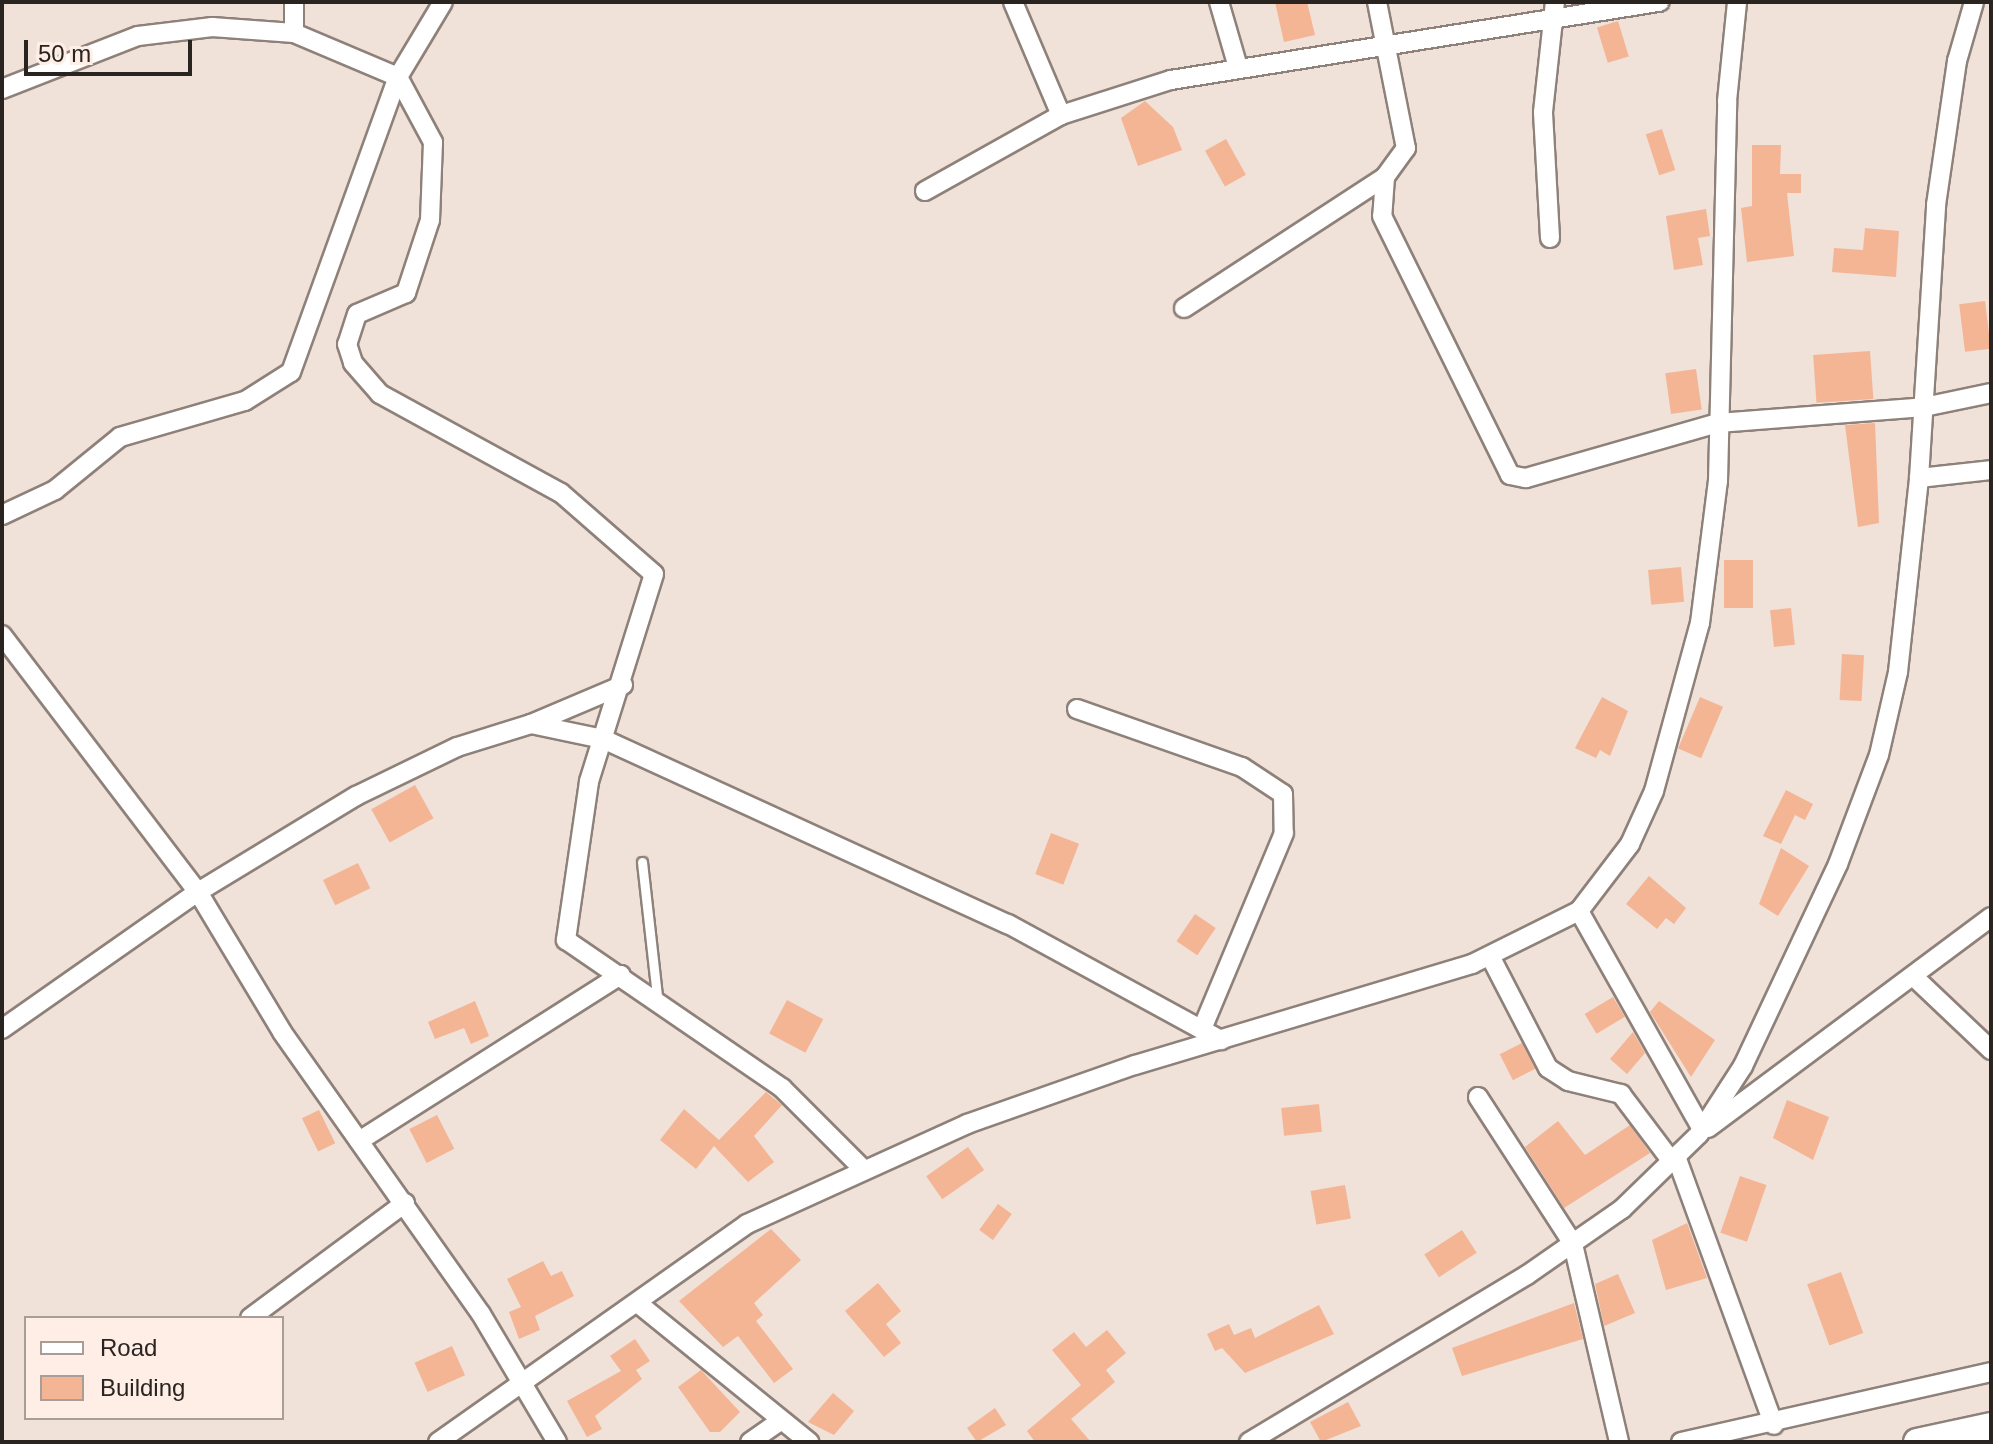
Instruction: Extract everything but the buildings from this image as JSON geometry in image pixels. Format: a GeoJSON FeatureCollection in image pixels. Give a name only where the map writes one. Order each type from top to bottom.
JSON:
{"type":"FeatureCollection","features":[{"type":"Feature","properties":{"kind":"main road"},"geometry":{"type":"LineString","coordinates":[[1917,1442],[1991,1426]]}},
{"type":"Feature","properties":{"kind":"street"},"geometry":{"type":"LineString","coordinates":[[294,2],[294,33]]}},
{"type":"Feature","properties":{"kind":"street"},"geometry":{"type":"LineString","coordinates":[[2,515],[55,490],[120,437],[245,401],[291,372],[398,77],[443,2]]}},
{"type":"Feature","properties":{"kind":"street"},"geometry":{"type":"LineString","coordinates":[[1013,2],[1061,115]]}},
{"type":"Feature","properties":{"kind":"street"},"geometry":{"type":"LineString","coordinates":[[1219,2],[1237,64]]}},
{"type":"Feature","properties":{"kind":"street"},"geometry":{"type":"LineString","coordinates":[[1184,308],[1385,177],[1406,148],[1377,2]]}},
{"type":"Feature","properties":{"kind":"street"},"geometry":{"type":"LineString","coordinates":[[925,191],[1061,115],[1237,64],[1384,46],[1554,9],[1660,2]]}},
{"type":"Feature","properties":{"kind":"street"},"geometry":{"type":"LineString","coordinates":[[438,1442],[640,1305],[747,1224],[967,1124],[1221,1040],[1327,1013],[1490,956],[1579,911],[1630,844],[1690,680],[1711,553],[1737,2]]}},
{"type":"Feature","properties":{"kind":"street"},"geometry":{"type":"LineString","coordinates":[[1249,1442],[1573,1244],[1675,1161],[1700,1132],[1791,971],[1879,755],[1898,672],[1919,478],[1936,205],[1954,76],[1983,7]]}},
{"type":"Feature","properties":{"kind":"street"},"geometry":{"type":"LineString","coordinates":[[1550,238],[1543,112],[1554,9]]}},
{"type":"Feature","properties":{"kind":"street"},"geometry":{"type":"LineString","coordinates":[[2,89],[138,36],[212,27],[294,33],[398,77],[433,142],[430,220],[406,293],[357,314],[347,344],[353,363],[380,394],[561,493],[647,561],[653,593],[603,739],[565,927],[571,947],[657,996],[782,1088],[864,1170]]}},
{"type":"Feature","properties":{"kind":"street"},"geometry":{"type":"LineString","coordinates":[[1385,177],[1380,198],[1387,232],[1510,475],[1526,478],[1718,423],[1924,407],[1991,393]]}},
{"type":"Feature","properties":{"kind":"street"},"geometry":{"type":"LineString","coordinates":[[1919,478],[1991,470]]}},
{"type":"Feature","properties":{"kind":"street"},"geometry":{"type":"LineString","coordinates":[[2,635],[198,892],[282,1032],[405,1203],[557,1442]]}},
{"type":"Feature","properties":{"kind":"street"},"geometry":{"type":"LineString","coordinates":[[2,1029],[198,892],[356,796],[457,747],[531,724],[623,685]]}},
{"type":"Feature","properties":{"kind":"street"},"geometry":{"type":"LineString","coordinates":[[1077,709],[1215,755],[1269,779],[1283,794],[1284,833],[1202,1029]]}},
{"type":"Feature","properties":{"kind":"street"},"geometry":{"type":"LineString","coordinates":[[531,724],[603,739],[1008,924],[1221,1040]]}},
{"type":"Feature","properties":{"kind":"street"},"geometry":{"type":"LineString","coordinates":[[1579,911],[1700,1132]]}},
{"type":"Feature","properties":{"kind":"street"},"geometry":{"type":"LineString","coordinates":[[1700,1132],[1991,917]]}},
{"type":"Feature","properties":{"kind":"street"},"geometry":{"type":"LineString","coordinates":[[1490,956],[1548,1068],[1568,1081],[1621,1094],[1675,1161],[1774,1425]]}},
{"type":"Feature","properties":{"kind":"street"},"geometry":{"type":"LineString","coordinates":[[359,1141],[621,975]]}},
{"type":"Feature","properties":{"kind":"street"},"geometry":{"type":"LineString","coordinates":[[1913,976],[1991,1050]]}},
{"type":"Feature","properties":{"kind":"street"},"geometry":{"type":"LineString","coordinates":[[1478,1097],[1573,1244],[1619,1442]]}},
{"type":"Feature","properties":{"kind":"street"},"geometry":{"type":"LineString","coordinates":[[253,1316],[405,1203]]}},
{"type":"Feature","properties":{"kind":"street"},"geometry":{"type":"LineString","coordinates":[[640,1305],[809,1442]]}},
{"type":"Feature","properties":{"kind":"street"},"geometry":{"type":"LineString","coordinates":[[1681,1442],[1774,1425],[1991,1372]]}},
{"type":"Feature","properties":{"kind":"street"},"geometry":{"type":"LineString","coordinates":[[750,1442],[780,1421]]}},
{"type":"Feature","properties":{"kind":"lane"},"geometry":{"type":"LineString","coordinates":[[642,862],[657,996]]}}]}
